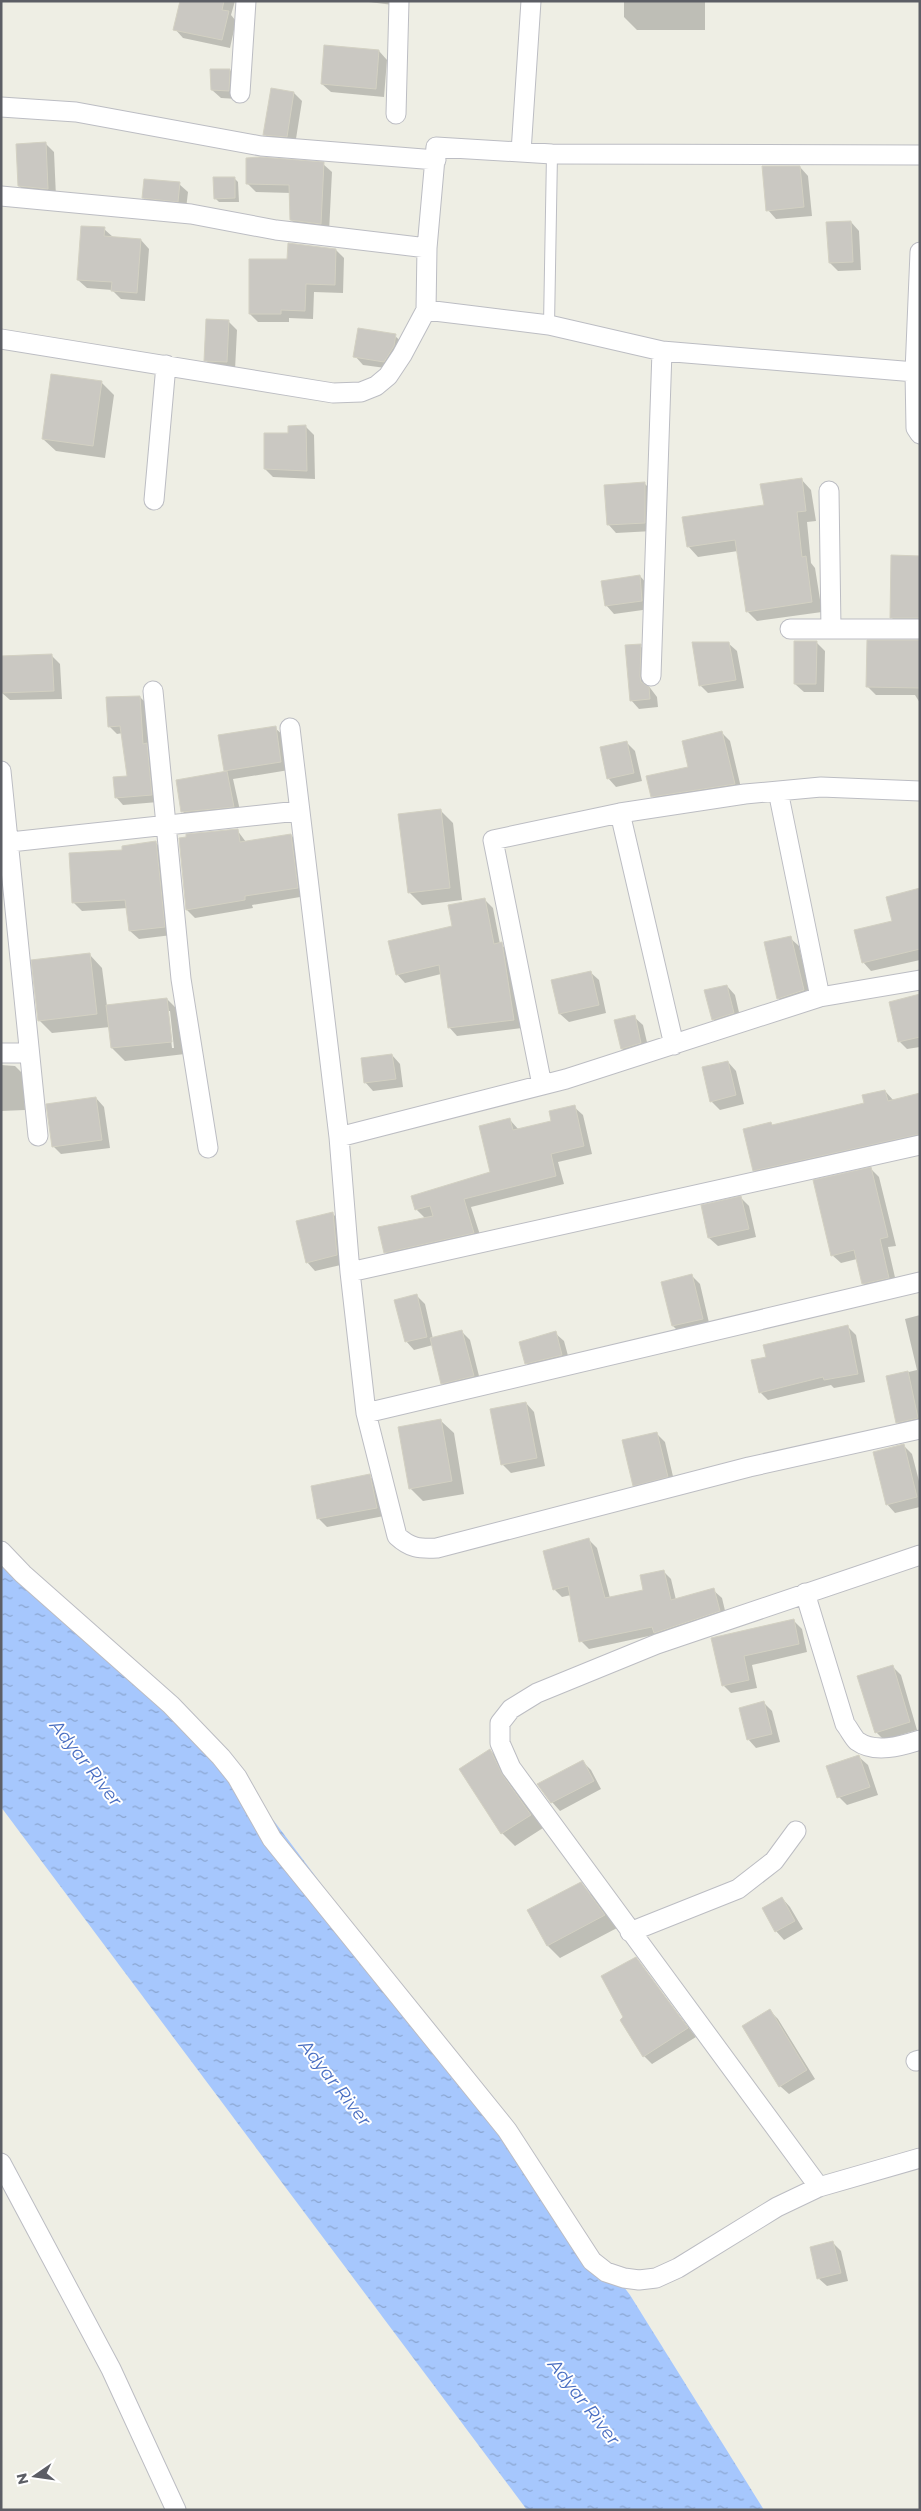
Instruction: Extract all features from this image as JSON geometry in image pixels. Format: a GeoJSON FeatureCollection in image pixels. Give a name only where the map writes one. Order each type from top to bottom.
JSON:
{"type":"FeatureCollection","features":[{"type":"Feature","properties":{"kind":"street"},"geometry":{"type":"LineString","coordinates":[[240,94],[246,1]]}},
{"type":"Feature","properties":{"kind":"street"},"geometry":{"type":"LineString","coordinates":[[396,114],[399,1]]}},
{"type":"Feature","properties":{"kind":"street"},"geometry":{"type":"LineString","coordinates":[[521,152],[531,1]]}},
{"type":"Feature","properties":{"kind":"street"},"geometry":{"type":"LineString","coordinates":[[1,107],[76,112],[261,146],[436,160]]}},
{"type":"Feature","properties":{"kind":"street"},"geometry":{"type":"LineString","coordinates":[[1,339],[332,393],[361,392],[376,386],[388,376],[402,355],[426,310],[427,248],[436,147],[552,154],[920,155]]}},
{"type":"Feature","properties":{"kind":"street"},"geometry":{"type":"LineString","coordinates":[[1,196],[191,214],[276,230],[427,248]]}},
{"type":"Feature","properties":{"kind":"street"},"geometry":{"type":"LineString","coordinates":[[920,252],[915,372],[916,428],[920,434]]}},
{"type":"Feature","properties":{"kind":"street"},"geometry":{"type":"LineString","coordinates":[[426,310],[548,325],[662,351],[915,372]]}},
{"type":"Feature","properties":{"kind":"street"},"geometry":{"type":"LineString","coordinates":[[651,676],[662,351]]}},
{"type":"Feature","properties":{"kind":"street"},"geometry":{"type":"LineString","coordinates":[[154,500],[166,365]]}},
{"type":"Feature","properties":{"kind":"street"},"geometry":{"type":"LineString","coordinates":[[829,491],[831,629]]}},
{"type":"Feature","properties":{"kind":"street"},"geometry":{"type":"LineString","coordinates":[[790,629],[920,629]]}},
{"type":"Feature","properties":{"kind":"street"},"geometry":{"type":"LineString","coordinates":[[153,691],[181,979],[208,1148]]}},
{"type":"Feature","properties":{"kind":"street"},"geometry":{"type":"LineString","coordinates":[[290,728],[298,811],[339,1138],[350,1272],[366,1413],[397,1536],[407,1546],[419,1549],[436,1548],[749,1467],[920,1429]]}},
{"type":"Feature","properties":{"kind":"street"},"geometry":{"type":"LineString","coordinates":[[1,771],[6,843],[9,938],[29,1053],[38,1136]]}},
{"type":"Feature","properties":{"kind":"street"},"geometry":{"type":"LineString","coordinates":[[542,1085],[493,840],[620,813],[778,791],[821,787],[920,791]]}},
{"type":"Feature","properties":{"kind":"street"},"geometry":{"type":"LineString","coordinates":[[778,791],[820,997]]}},
{"type":"Feature","properties":{"kind":"street"},"geometry":{"type":"LineString","coordinates":[[6,843],[298,811]]}},
{"type":"Feature","properties":{"kind":"street"},"geometry":{"type":"LineString","coordinates":[[620,813],[674,1045]]}},
{"type":"Feature","properties":{"kind":"street"},"geometry":{"type":"LineString","coordinates":[[339,1138],[542,1085],[674,1045],[820,997],[920,980]]}},
{"type":"Feature","properties":{"kind":"street"},"geometry":{"type":"LineString","coordinates":[[1,1053],[29,1053]]}},
{"type":"Feature","properties":{"kind":"street"},"geometry":{"type":"LineString","coordinates":[[350,1272],[920,1145]]}},
{"type":"Feature","properties":{"kind":"street"},"geometry":{"type":"LineString","coordinates":[[366,1413],[920,1282]]}},
{"type":"Feature","properties":{"kind":"street"},"geometry":{"type":"LineString","coordinates":[[1,1552],[22,1574],[171,1705],[237,1777],[272,1840],[507,2130],[592,2261],[606,2272],[639,2280],[656,2278],[678,2268],[776,2207],[819,2186],[920,2158]]}},
{"type":"Feature","properties":{"kind":"street"},"geometry":{"type":"LineString","coordinates":[[819,2186],[511,1768],[500,1743],[500,1723],[511,1709],[537,1693],[657,1644],[920,1555]]}},
{"type":"Feature","properties":{"kind":"street"},"geometry":{"type":"LineString","coordinates":[[805,1593],[846,1724],[856,1740],[873,1748],[899,1746],[920,1740]]}},
{"type":"Feature","properties":{"kind":"street"},"geometry":{"type":"LineString","coordinates":[[630,1932],[738,1888],[774,1861],[796,1831]]}},
{"type":"Feature","properties":{"kind":"street"},"geometry":{"type":"LineString","coordinates":[[1,2163],[111,2369],[176,2510]]}},
{"type":"Feature","properties":{"kind":"lane"},"geometry":{"type":"LineString","coordinates":[[548,325],[552,154]]}},
{"type":"Feature","properties":{"kind":"water","name":"Adyar River"},"geometry":{"type":"Polygon","coordinates":[[[1,1546],[274,1821],[630,2295],[764,2510],[527,2510],[1,1807],[1,1546]]]}},
{"type":"Feature","properties":{"kind":"building"},"geometry":{"type":"Polygon","coordinates":[[[180,1],[224,1],[222,10],[229,11],[222,40],[173,30],[180,1]]]}},
{"type":"Feature","properties":{"kind":"building"},"geometry":{"type":"Polygon","coordinates":[[[324,45],[379,50],[376,89],[321,84],[324,45]]]}},
{"type":"Feature","properties":{"kind":"building"},"geometry":{"type":"Polygon","coordinates":[[[210,69],[230,69],[229,91],[211,90],[210,69]]]}},
{"type":"Feature","properties":{"kind":"building"},"geometry":{"type":"Polygon","coordinates":[[[271,88],[294,92],[287,137],[263,135],[271,88]]]}},
{"type":"Feature","properties":{"kind":"building"},"geometry":{"type":"Polygon","coordinates":[[[46,142],[48,189],[18,186],[16,144],[46,142]]]}},
{"type":"Feature","properties":{"kind":"building"},"geometry":{"type":"Polygon","coordinates":[[[260,157],[324,162],[321,224],[290,220],[289,185],[246,184],[246,158],[260,157]]]}},
{"type":"Feature","properties":{"kind":"building"},"geometry":{"type":"Polygon","coordinates":[[[762,166],[800,166],[804,207],[766,211],[762,166]]]}},
{"type":"Feature","properties":{"kind":"building"},"geometry":{"type":"Polygon","coordinates":[[[213,177],[235,177],[235,198],[214,199],[213,177]]]}},
{"type":"Feature","properties":{"kind":"building"},"geometry":{"type":"Polygon","coordinates":[[[144,179],[180,182],[178,202],[142,198],[144,179]]]}},
{"type":"Feature","properties":{"kind":"building"},"geometry":{"type":"Polygon","coordinates":[[[851,221],[853,262],[829,263],[826,222],[851,221]]]}},
{"type":"Feature","properties":{"kind":"building"},"geometry":{"type":"Polygon","coordinates":[[[81,226],[105,227],[104,236],[141,239],[137,293],[111,291],[112,282],[77,280],[81,226]]]}},
{"type":"Feature","properties":{"kind":"building"},"geometry":{"type":"Polygon","coordinates":[[[288,243],[336,249],[335,285],[306,284],[305,311],[281,310],[281,314],[249,314],[249,259],[287,259],[288,243]]]}},
{"type":"Feature","properties":{"kind":"building"},"geometry":{"type":"Polygon","coordinates":[[[206,319],[229,320],[227,362],[204,361],[206,319]]]}},
{"type":"Feature","properties":{"kind":"building"},"geometry":{"type":"Polygon","coordinates":[[[358,328],[396,334],[394,346],[384,362],[353,357],[358,328]]]}},
{"type":"Feature","properties":{"kind":"building"},"geometry":{"type":"Polygon","coordinates":[[[51,374],[102,381],[93,446],[42,439],[51,374]]]}},
{"type":"Feature","properties":{"kind":"building"},"geometry":{"type":"Polygon","coordinates":[[[306,425],[307,471],[264,469],[264,433],[288,433],[288,426],[306,425]]]}},
{"type":"Feature","properties":{"kind":"building"},"geometry":{"type":"Polygon","coordinates":[[[802,478],[806,511],[797,512],[802,557],[806,556],[812,602],[746,612],[735,540],[687,547],[682,517],[764,505],[760,484],[802,478]]]}},
{"type":"Feature","properties":{"kind":"building"},"geometry":{"type":"Polygon","coordinates":[[[645,482],[645,523],[607,525],[604,485],[645,482]]]}},
{"type":"Feature","properties":{"kind":"building"},"geometry":{"type":"Polygon","coordinates":[[[891,555],[920,556],[920,618],[890,618],[891,555]]]}},
{"type":"Feature","properties":{"kind":"building"},"geometry":{"type":"Polygon","coordinates":[[[640,575],[642,601],[605,606],[601,581],[640,575]]]}},
{"type":"Feature","properties":{"kind":"building"},"geometry":{"type":"Polygon","coordinates":[[[867,640],[920,640],[920,688],[866,687],[867,640]]]}},
{"type":"Feature","properties":{"kind":"building"},"geometry":{"type":"Polygon","coordinates":[[[794,641],[817,641],[816,684],[794,684],[794,641]]]}},
{"type":"Feature","properties":{"kind":"building"},"geometry":{"type":"Polygon","coordinates":[[[692,642],[729,642],[736,680],[699,686],[692,642]]]}},
{"type":"Feature","properties":{"kind":"building"},"geometry":{"type":"Polygon","coordinates":[[[641,644],[640,676],[641,682],[649,687],[650,699],[630,701],[625,645],[641,644]]]}},
{"type":"Feature","properties":{"kind":"building"},"geometry":{"type":"Polygon","coordinates":[[[52,654],[54,691],[1,693],[1,656],[52,654]]]}},
{"type":"Feature","properties":{"kind":"building"},"geometry":{"type":"Polygon","coordinates":[[[140,696],[143,744],[147,743],[152,795],[115,798],[113,777],[127,776],[120,726],[108,727],[106,697],[140,696]]]}},
{"type":"Feature","properties":{"kind":"building"},"geometry":{"type":"Polygon","coordinates":[[[276,726],[281,762],[224,771],[218,735],[276,726]]]}},
{"type":"Feature","properties":{"kind":"building"},"geometry":{"type":"Polygon","coordinates":[[[722,731],[735,784],[651,797],[646,776],[688,767],[682,741],[722,731]]]}},
{"type":"Feature","properties":{"kind":"building"},"geometry":{"type":"Polygon","coordinates":[[[627,741],[634,773],[607,779],[600,747],[627,741]]]}},
{"type":"Feature","properties":{"kind":"building"},"geometry":{"type":"Polygon","coordinates":[[[227,771],[234,807],[181,812],[176,780],[227,771]]]}},
{"type":"Feature","properties":{"kind":"building"},"geometry":{"type":"Polygon","coordinates":[[[441,809],[450,888],[408,893],[398,814],[441,809]]]}},
{"type":"Feature","properties":{"kind":"building"},"geometry":{"type":"Polygon","coordinates":[[[238,829],[240,842],[291,834],[298,888],[245,896],[245,900],[186,910],[179,838],[186,837],[186,834],[238,829]]]}},
{"type":"Feature","properties":{"kind":"building"},"geometry":{"type":"Polygon","coordinates":[[[156,841],[165,927],[129,931],[125,900],[72,903],[69,853],[122,850],[122,846],[156,841]]]}},
{"type":"Feature","properties":{"kind":"building"},"geometry":{"type":"Polygon","coordinates":[[[920,888],[920,949],[862,963],[854,930],[892,921],[886,897],[920,888]]]}},
{"type":"Feature","properties":{"kind":"building"},"geometry":{"type":"Polygon","coordinates":[[[485,898],[494,944],[502,942],[514,1020],[448,1028],[439,965],[396,975],[388,941],[452,926],[448,905],[485,898]]]}},
{"type":"Feature","properties":{"kind":"building"},"geometry":{"type":"Polygon","coordinates":[[[791,936],[804,990],[777,999],[764,942],[791,936]]]}},
{"type":"Feature","properties":{"kind":"building"},"geometry":{"type":"Polygon","coordinates":[[[90,953],[97,1014],[38,1021],[31,960],[90,953]]]}},
{"type":"Feature","properties":{"kind":"building"},"geometry":{"type":"Polygon","coordinates":[[[591,971],[599,1005],[559,1014],[551,980],[591,971]]]}},
{"type":"Feature","properties":{"kind":"building"},"geometry":{"type":"Polygon","coordinates":[[[727,985],[734,1013],[712,1020],[704,990],[727,985]]]}},
{"type":"Feature","properties":{"kind":"building"},"geometry":{"type":"Polygon","coordinates":[[[920,994],[920,1037],[898,1042],[889,1002],[920,994]]]}},
{"type":"Feature","properties":{"kind":"building"},"geometry":{"type":"Polygon","coordinates":[[[167,998],[172,1042],[111,1048],[106,1005],[167,998]]]}},
{"type":"Feature","properties":{"kind":"building"},"geometry":{"type":"Polygon","coordinates":[[[635,1015],[641,1043],[621,1049],[614,1020],[635,1015]]]}},
{"type":"Feature","properties":{"kind":"building"},"geometry":{"type":"Polygon","coordinates":[[[392,1054],[396,1079],[364,1083],[361,1058],[392,1054]]]}},
{"type":"Feature","properties":{"kind":"building"},"geometry":{"type":"Polygon","coordinates":[[[728,1061],[736,1095],[710,1102],[702,1067],[728,1061]]]}},
{"type":"Feature","properties":{"kind":"building"},"geometry":{"type":"Polygon","coordinates":[[[885,1090],[888,1101],[920,1093],[920,1134],[753,1171],[743,1129],[771,1122],[772,1125],[864,1103],[862,1095],[885,1090]]]}},
{"type":"Feature","properties":{"kind":"building"},"geometry":{"type":"Polygon","coordinates":[[[96,1097],[102,1140],[52,1147],[46,1104],[96,1097]]]}},
{"type":"Feature","properties":{"kind":"building"},"geometry":{"type":"Polygon","coordinates":[[[575,1105],[584,1146],[551,1154],[556,1176],[464,1199],[474,1233],[384,1253],[378,1227],[433,1216],[430,1206],[415,1210],[411,1196],[490,1172],[479,1126],[510,1118],[513,1130],[551,1121],[549,1111],[575,1105]]]}},
{"type":"Feature","properties":{"kind":"building"},"geometry":{"type":"Polygon","coordinates":[[[871,1167],[888,1237],[880,1239],[889,1278],[862,1284],[854,1250],[831,1256],[813,1180],[871,1167]]]}},
{"type":"Feature","properties":{"kind":"building"},"geometry":{"type":"Polygon","coordinates":[[[741,1196],[749,1229],[708,1238],[701,1205],[741,1196]]]}},
{"type":"Feature","properties":{"kind":"building"},"geometry":{"type":"Polygon","coordinates":[[[333,1212],[337,1255],[306,1263],[296,1221],[333,1212]]]}},
{"type":"Feature","properties":{"kind":"building"},"geometry":{"type":"Polygon","coordinates":[[[692,1274],[703,1319],[672,1326],[661,1282],[692,1274]]]}},
{"type":"Feature","properties":{"kind":"building"},"geometry":{"type":"Polygon","coordinates":[[[417,1294],[427,1337],[405,1342],[394,1300],[417,1294]]]}},
{"type":"Feature","properties":{"kind":"building"},"geometry":{"type":"Polygon","coordinates":[[[848,1325],[858,1374],[824,1380],[823,1377],[759,1393],[751,1360],[766,1357],[763,1345],[848,1325]]]}},
{"type":"Feature","properties":{"kind":"building"},"geometry":{"type":"Polygon","coordinates":[[[462,1330],[474,1376],[441,1384],[430,1338],[462,1330]]]}},
{"type":"Feature","properties":{"kind":"building"},"geometry":{"type":"Polygon","coordinates":[[[556,1331],[562,1355],[525,1364],[519,1342],[556,1331]]]}},
{"type":"Feature","properties":{"kind":"building"},"geometry":{"type":"Polygon","coordinates":[[[908,1371],[918,1418],[896,1423],[886,1376],[908,1371]]]}},
{"type":"Feature","properties":{"kind":"building"},"geometry":{"type":"Polygon","coordinates":[[[526,1402],[537,1458],[501,1465],[490,1409],[526,1402]]]}},
{"type":"Feature","properties":{"kind":"building"},"geometry":{"type":"Polygon","coordinates":[[[441,1419],[452,1481],[409,1489],[398,1427],[441,1419]]]}},
{"type":"Feature","properties":{"kind":"building"},"geometry":{"type":"Polygon","coordinates":[[[657,1432],[668,1477],[633,1486],[622,1440],[657,1432]]]}},
{"type":"Feature","properties":{"kind":"building"},"geometry":{"type":"Polygon","coordinates":[[[904,1444],[917,1497],[886,1505],[873,1452],[904,1444]]]}},
{"type":"Feature","properties":{"kind":"building"},"geometry":{"type":"Polygon","coordinates":[[[370,1474],[377,1508],[317,1519],[311,1486],[370,1474]]]}},
{"type":"Feature","properties":{"kind":"building"},"geometry":{"type":"Polygon","coordinates":[[[589,1538],[605,1598],[643,1590],[640,1575],[664,1570],[671,1600],[714,1588],[720,1611],[654,1633],[652,1627],[579,1642],[568,1586],[553,1590],[543,1551],[589,1538]]]}},
{"type":"Feature","properties":{"kind":"building"},"geometry":{"type":"Polygon","coordinates":[[[794,1619],[799,1644],[744,1656],[749,1680],[722,1686],[711,1638],[794,1619]]]}},
{"type":"Feature","properties":{"kind":"building"},"geometry":{"type":"Polygon","coordinates":[[[893,1665],[910,1722],[875,1733],[857,1676],[893,1665]]]}},
{"type":"Feature","properties":{"kind":"building"},"geometry":{"type":"Polygon","coordinates":[[[764,1701],[772,1734],[747,1740],[739,1708],[764,1701]]]}},
{"type":"Feature","properties":{"kind":"building"},"geometry":{"type":"Polygon","coordinates":[[[490,1749],[502,1774],[531,1815],[501,1834],[459,1769],[490,1749]]]}},
{"type":"Feature","properties":{"kind":"building"},"geometry":{"type":"Polygon","coordinates":[[[859,1755],[870,1787],[837,1798],[826,1766],[859,1755]]]}},
{"type":"Feature","properties":{"kind":"building"},"geometry":{"type":"Polygon","coordinates":[[[583,1760],[594,1781],[551,1803],[537,1784],[583,1760]]]}},
{"type":"Feature","properties":{"kind":"building"},"geometry":{"type":"Polygon","coordinates":[[[581,1882],[605,1915],[547,1946],[527,1910],[581,1882]]]}},
{"type":"Feature","properties":{"kind":"building"},"geometry":{"type":"Polygon","coordinates":[[[782,1897],[795,1921],[775,1932],[762,1908],[782,1897]]]}},
{"type":"Feature","properties":{"kind":"building"},"geometry":{"type":"Polygon","coordinates":[[[636,1957],[688,2028],[643,2057],[620,2020],[623,2017],[601,1976],[636,1957]]]}},
{"type":"Feature","properties":{"kind":"building"},"geometry":{"type":"Polygon","coordinates":[[[770,2009],[807,2070],[779,2087],[742,2026],[770,2009]]]}},
{"type":"Feature","properties":{"kind":"building"},"geometry":{"type":"Polygon","coordinates":[[[833,2241],[841,2273],[817,2279],[810,2247],[833,2241]]]}}]}
